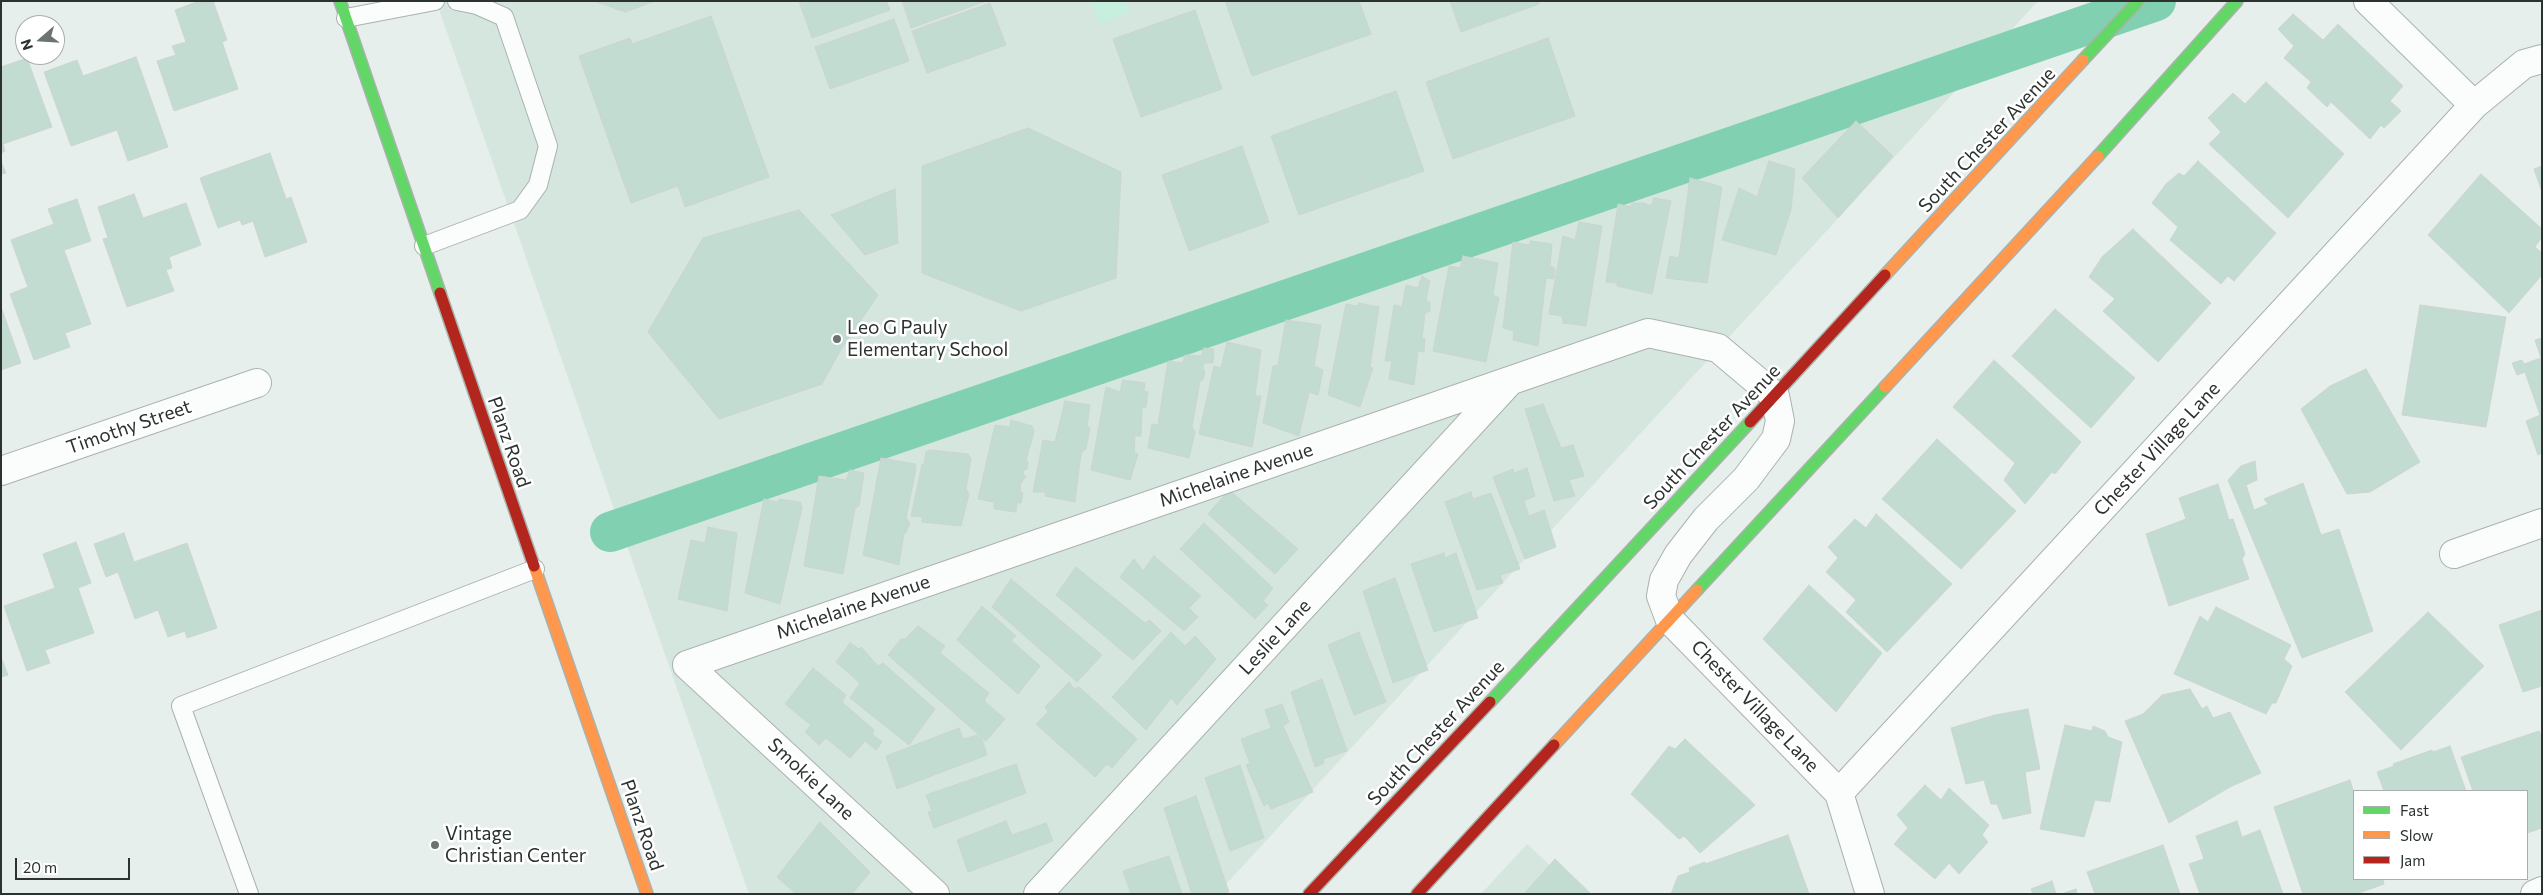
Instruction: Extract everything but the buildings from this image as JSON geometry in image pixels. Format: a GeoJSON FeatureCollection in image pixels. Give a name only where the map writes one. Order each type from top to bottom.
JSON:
{"type":"FeatureCollection","features":[{"type":"Feature","properties":{"kind":"main road","name":"Planz Road"},"geometry":{"type":"LineString","coordinates":[[340,1],[647,894]]}},
{"type":"Feature","properties":{"kind":"main road","name":"South Chester Avenue"},"geometry":{"type":"LineString","coordinates":[[1309,894],[1775,396],[2138,1]]}},
{"type":"Feature","properties":{"kind":"main road"},"geometry":{"type":"LineString","coordinates":[[1417,894],[2187,59],[2237,1]]}},
{"type":"Feature","properties":{"kind":"street"},"geometry":{"type":"LineString","coordinates":[[2368,1],[2474,105]]}},
{"type":"Feature","properties":{"kind":"street","name":"Chester Village Lane"},"geometry":{"type":"LineString","coordinates":[[1840,793],[2474,105],[2524,64],[2542,59]]}},
{"type":"Feature","properties":{"kind":"street","name":"Michelaine Avenue"},"geometry":{"type":"LineString","coordinates":[[687,665],[1648,332],[1718,348],[1775,396]]}},
{"type":"Feature","properties":{"kind":"street","name":"Leslie Lane"},"geometry":{"type":"LineString","coordinates":[[1038,894],[1512,380]]}},
{"type":"Feature","properties":{"kind":"street","name":"Timothy Street"},"geometry":{"type":"LineString","coordinates":[[1,471],[257,383]]}},
{"type":"Feature","properties":{"kind":"street"},"geometry":{"type":"LineString","coordinates":[[1670,620],[1662,596],[1664,580],[1678,555],[1700,526],[1746,479],[1776,440],[1780,421],[1775,396]]}},
{"type":"Feature","properties":{"kind":"street"},"geometry":{"type":"LineString","coordinates":[[2454,554],[2542,523]]}},
{"type":"Feature","properties":{"kind":"street","name":"Chester Village Lane"},"geometry":{"type":"LineString","coordinates":[[1670,620],[1840,793],[1870,894]]}},
{"type":"Feature","properties":{"kind":"street","name":"Smokie Lane"},"geometry":{"type":"LineString","coordinates":[[687,665],[935,894]]}},
{"type":"Feature","properties":{"kind":"street"},"geometry":{"type":"LineString","coordinates":[[2535,894],[2542,891]]}},
{"type":"Feature","properties":{"kind":"lane"},"geometry":{"type":"LineString","coordinates":[[346,18],[435,1]]}},
{"type":"Feature","properties":{"kind":"lane"},"geometry":{"type":"LineString","coordinates":[[424,246],[520,210],[538,186],[548,146],[504,17],[477,4],[457,1]]}},
{"type":"Feature","properties":{"kind":"lane"},"geometry":{"type":"LineString","coordinates":[[249,894],[181,706],[535,569]]}},
{"type":"Feature","properties":{"kind":"shaded area"},"geometry":{"type":"Polygon","coordinates":[[[436,1],[2038,1],[1217,894],[749,894],[436,1]]]}},
{"type":"Feature","properties":{"kind":"shaded area"},"geometry":{"type":"Polygon","coordinates":[[[1527,844],[1581,894],[1481,894],[1527,844]]]}},
{"type":"Feature","properties":{"kind":"green space"},"geometry":{"type":"Polygon","coordinates":[[[1092,1],[1126,1],[1130,12],[1099,24],[1092,1]]]}},
{"type":"Feature","properties":{"kind":"waterway"},"geometry":{"type":"LineString","coordinates":[[610,532],[2156,1]]}},
{"type":"Feature","properties":{"kind":"traffic: fast"},"geometry":{"type":"LineString","coordinates":[[340,1],[440,293]]}},
{"type":"Feature","properties":{"kind":"traffic: fast"},"geometry":{"type":"LineString","coordinates":[[2083,60],[2138,1]]}},
{"type":"Feature","properties":{"kind":"traffic: fast"},"geometry":{"type":"LineString","coordinates":[[2098,156],[2237,1]]}},
{"type":"Feature","properties":{"kind":"traffic: fast"},"geometry":{"type":"LineString","coordinates":[[1697,590],[1885,387]]}},
{"type":"Feature","properties":{"kind":"traffic: fast"},"geometry":{"type":"LineString","coordinates":[[1490,702],[1750,422]]}},
{"type":"Feature","properties":{"kind":"traffic: slow"},"geometry":{"type":"LineString","coordinates":[[1885,275],[2083,60]]}},
{"type":"Feature","properties":{"kind":"traffic: slow"},"geometry":{"type":"LineString","coordinates":[[1885,387],[2098,156]]}},
{"type":"Feature","properties":{"kind":"traffic: slow"},"geometry":{"type":"LineString","coordinates":[[534,566],[647,894]]}},
{"type":"Feature","properties":{"kind":"traffic: slow"},"geometry":{"type":"LineString","coordinates":[[1554,745],[1697,590]]}},
{"type":"Feature","properties":{"kind":"traffic: jam"},"geometry":{"type":"LineString","coordinates":[[1750,422],[1885,275]]}},
{"type":"Feature","properties":{"kind":"traffic: jam"},"geometry":{"type":"LineString","coordinates":[[440,293],[534,566]]}},
{"type":"Feature","properties":{"kind":"traffic: jam"},"geometry":{"type":"LineString","coordinates":[[1309,894],[1490,702]]}},
{"type":"Feature","properties":{"kind":"traffic: jam"},"geometry":{"type":"LineString","coordinates":[[1417,894],[1554,745]]}},
{"type":"Feature","properties":{"kind":"place","name":"Leo G Pauly Elementary School"},"geometry":{"type":"Point","coordinates":[837,339]}},
{"type":"Feature","properties":{"kind":"place","name":"Vintage Christian Center"},"geometry":{"type":"Point","coordinates":[435,845]}}]}
